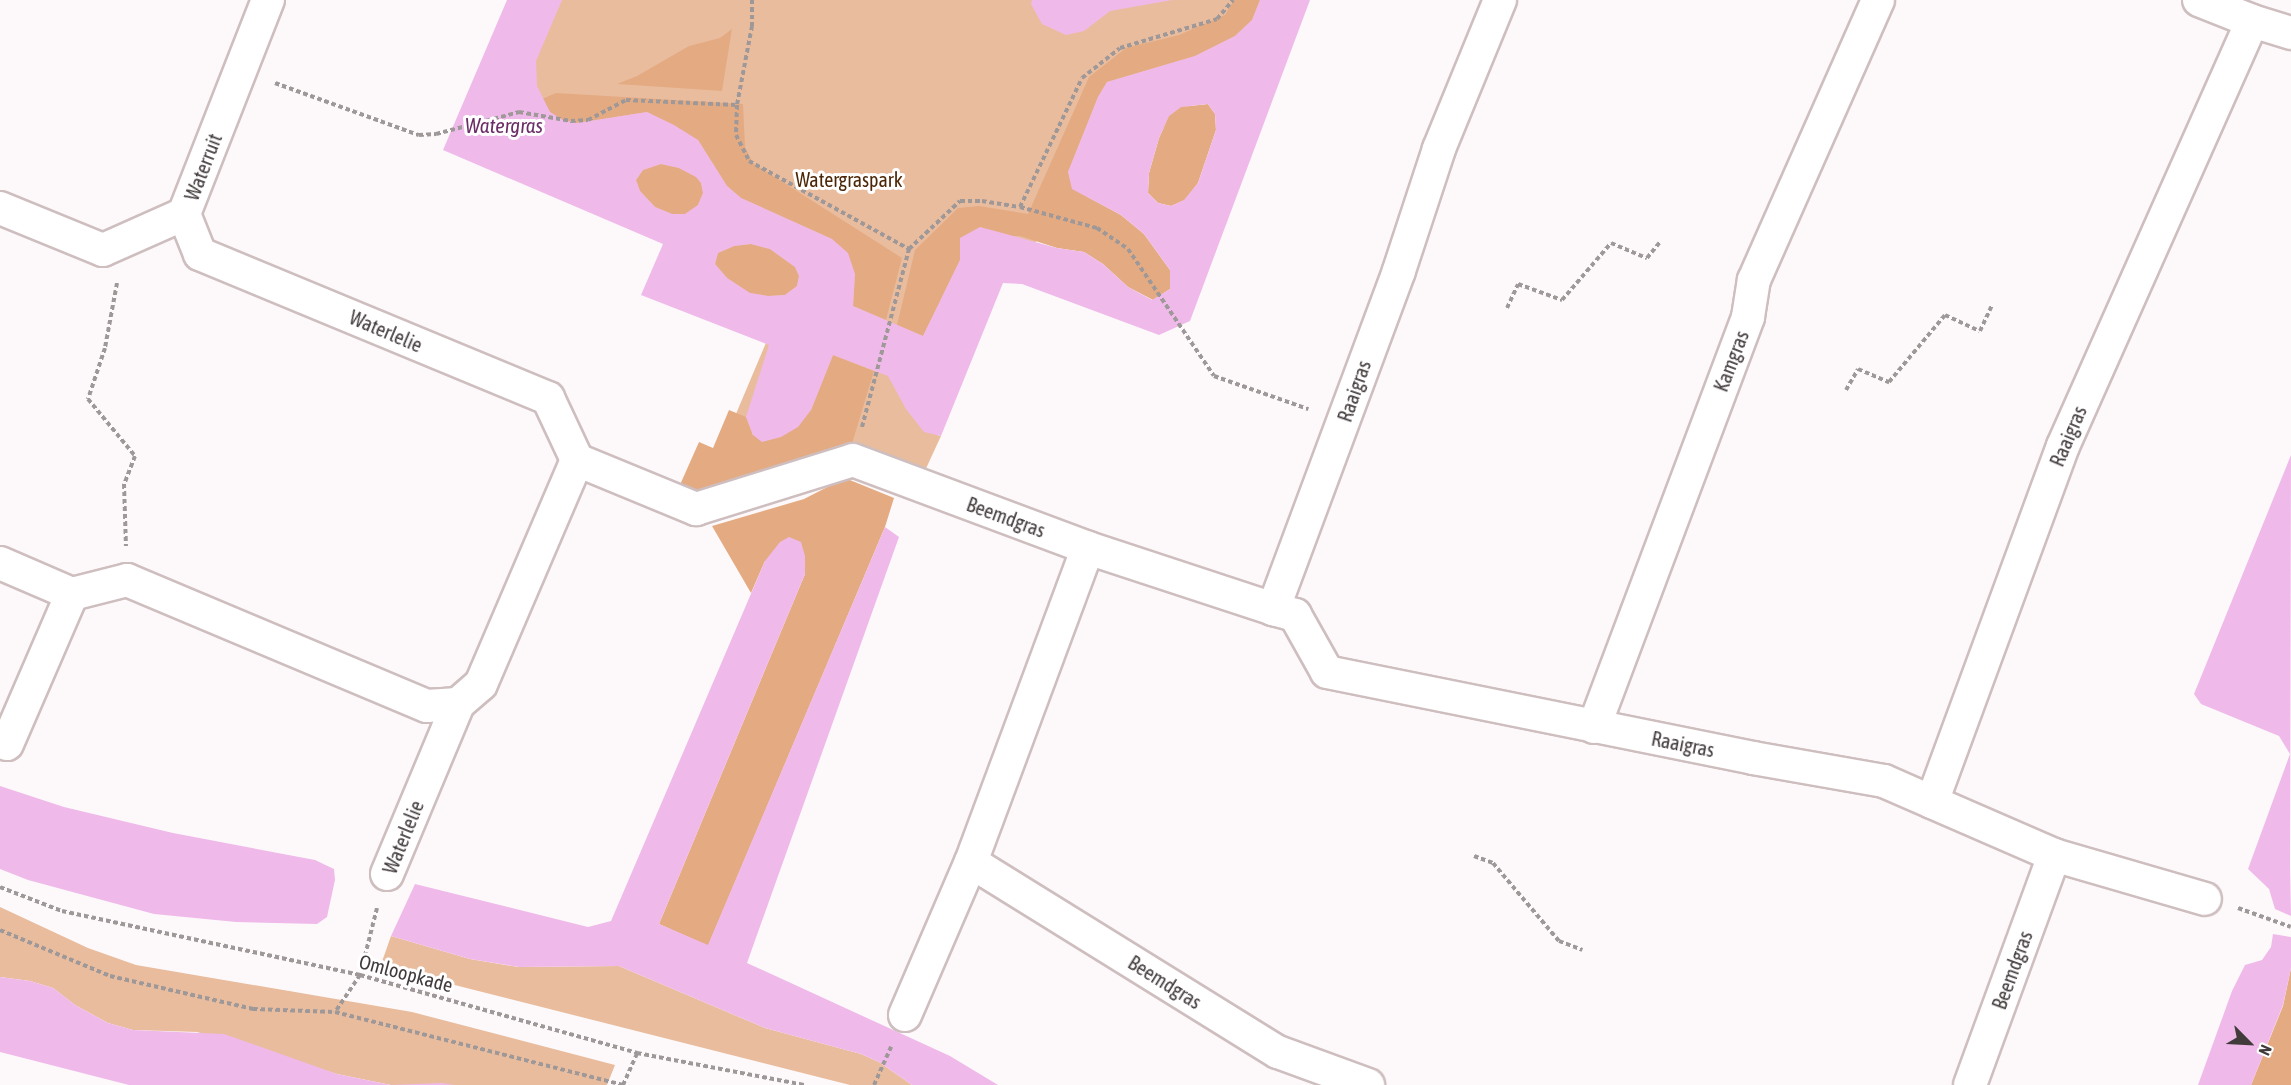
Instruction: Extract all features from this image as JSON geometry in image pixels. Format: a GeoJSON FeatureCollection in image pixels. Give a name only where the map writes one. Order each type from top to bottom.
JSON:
{"type":"FeatureCollection","features":[{"type":"Feature","properties":{"kind":"street","name":"Waterruit"},"geometry":{"type":"LineString","coordinates":[[0,208],[103,250],[184,214],[268,0]]}},
{"type":"Feature","properties":{"kind":"street","name":"Raaigras"},"geometry":{"type":"LineString","coordinates":[[1500,0],[1439,149],[1399,270],[1273,609],[1294,615],[1327,672],[1594,727],[1884,781],[1932,802],[2063,446],[2253,21]]}},
{"type":"Feature","properties":{"kind":"street","name":"Kamgras"},"geometry":{"type":"LineString","coordinates":[[1594,727],[1748,317],[1754,280],[1878,0]]}},
{"type":"Feature","properties":{"kind":"street"},"geometry":{"type":"LineString","coordinates":[[2199,0],[2291,33]]}},
{"type":"Feature","properties":{"kind":"street","name":"Waterlelie"},"geometry":{"type":"LineString","coordinates":[[184,214],[200,254],[548,398],[577,460],[481,684],[458,705],[387,874]]}},
{"type":"Feature","properties":{"kind":"street"},"geometry":{"type":"LineString","coordinates":[[577,460],[696,509],[852,460]]}},
{"type":"Feature","properties":{"kind":"street","name":"Beemdgras"},"geometry":{"type":"LineString","coordinates":[[852,460],[1088,548],[1273,609]]}},
{"type":"Feature","properties":{"kind":"street"},"geometry":{"type":"LineString","coordinates":[[905,1016],[971,862],[1088,548]]}},
{"type":"Feature","properties":{"kind":"street"},"geometry":{"type":"LineString","coordinates":[[0,563],[72,594],[127,580],[426,706],[458,705]]}},
{"type":"Feature","properties":{"kind":"street"},"geometry":{"type":"LineString","coordinates":[[7,744],[72,594]]}},
{"type":"Feature","properties":{"kind":"street"},"geometry":{"type":"LineString","coordinates":[[1932,802],[2054,855],[2205,899]]}},
{"type":"Feature","properties":{"kind":"street","name":"Beemdgras"},"geometry":{"type":"LineString","coordinates":[[1970,1085],[2054,855]]}},
{"type":"Feature","properties":{"kind":"street","name":"Beemdgras"},"geometry":{"type":"LineString","coordinates":[[971,862],[1278,1052],[1368,1085]]}},
{"type":"Feature","properties":{"kind":"path"},"geometry":{"type":"LineString","coordinates":[[752,0],[752,26],[737,105],[736,135],[749,161],[909,249]]}},
{"type":"Feature","properties":{"kind":"path"},"geometry":{"type":"LineString","coordinates":[[1020,207],[1082,78],[1120,48],[1217,19],[1233,0]]}},
{"type":"Feature","properties":{"kind":"path"},"geometry":{"type":"LineString","coordinates":[[240,70],[419,135],[436,134],[519,112],[571,121],[588,120],[627,100],[737,105]]}},
{"type":"Feature","properties":{"kind":"path"},"geometry":{"type":"LineString","coordinates":[[852,460],[875,382],[909,249],[960,201],[982,201],[1020,207],[1097,228],[1128,249],[1214,376],[1344,421]]}},
{"type":"Feature","properties":{"kind":"path"},"geometry":{"type":"LineString","coordinates":[[125,241],[105,348],[88,399],[135,456],[124,484],[127,580]]}},
{"type":"Feature","properties":{"kind":"path"},"geometry":{"type":"LineString","coordinates":[[1508,308],[1518,284],[1562,300],[1611,243],[1647,258],[1661,241]]}},
{"type":"Feature","properties":{"kind":"path"},"geometry":{"type":"LineString","coordinates":[[1846,390],[1858,369],[1889,382],[1945,315],[1980,331],[1992,305]]}},
{"type":"Feature","properties":{"kind":"path"},"geometry":{"type":"LineString","coordinates":[[1474,856],[1493,863],[1559,940],[1582,950]]}},
{"type":"Feature","properties":{"kind":"path","name":"Waterlelie"},"geometry":{"type":"LineString","coordinates":[[335,1012],[360,975],[387,874]]}},
{"type":"Feature","properties":{"kind":"path","name":"Omloopkade"},"geometry":{"type":"LineString","coordinates":[[0,887],[62,911],[360,975],[637,1053],[804,1085]]}},
{"type":"Feature","properties":{"kind":"path"},"geometry":{"type":"LineString","coordinates":[[2252,912],[2291,927]]}},
{"type":"Feature","properties":{"kind":"path"},"geometry":{"type":"LineString","coordinates":[[0,930],[110,976],[253,1009],[335,1012],[623,1085],[637,1053]]}},
{"type":"Feature","properties":{"kind":"path"},"geometry":{"type":"LineString","coordinates":[[874,1085],[878,1076]]}},
{"type":"Feature","properties":{"kind":"green space","name":"Watergraspark"},"geometry":{"type":"Polygon","coordinates":[[[513,0],[1307,0],[1002,272],[937,435],[941,436],[923,475],[730,428],[768,338],[668,242],[451,146],[513,0]]]}},
{"type":"Feature","properties":{"kind":"green space"},"geometry":{"type":"Polygon","coordinates":[[[0,907],[88,948],[136,965],[412,1012],[615,1065],[607,1085],[391,1085],[337,1074],[197,1032],[133,1030],[108,1023],[75,1005],[53,988],[30,981],[0,977],[0,907]]]}},
{"type":"Feature","properties":{"kind":"green space"},"geometry":{"type":"Polygon","coordinates":[[[391,936],[470,959],[518,967],[619,966],[765,1028],[861,1054],[879,1062],[912,1085],[850,1085],[423,977],[379,970],[391,936]]]}},
{"type":"Feature","properties":{"kind":"shaded area"},"geometry":{"type":"Polygon","coordinates":[[[1234,0],[1260,0],[1252,20],[1235,36],[1195,56],[1107,82],[1098,97],[1068,172],[1073,189],[1121,215],[1144,234],[1170,270],[1170,289],[1153,300],[1128,287],[1103,264],[1084,252],[1057,248],[1020,236],[960,238],[960,260],[923,336],[897,325],[915,250],[958,208],[979,206],[1028,214],[1089,77],[1126,48],[1179,35],[1225,15],[1234,0]]]}},
{"type":"Feature","properties":{"kind":"shaded area"},"geometry":{"type":"Polygon","coordinates":[[[732,29],[722,91],[617,84],[637,76],[689,46],[720,38],[732,29]]]}},
{"type":"Feature","properties":{"kind":"shaded area"},"geometry":{"type":"Polygon","coordinates":[[[556,93],[743,104],[745,147],[753,163],[902,258],[886,320],[853,306],[855,274],[832,239],[741,198],[727,186],[698,140],[647,112],[577,123],[563,121],[550,112],[542,99],[556,93]]]}},
{"type":"Feature","properties":{"kind":"shaded area"},"geometry":{"type":"Polygon","coordinates":[[[1208,104],[1215,114],[1216,130],[1198,183],[1185,200],[1171,206],[1158,203],[1148,193],[1149,173],[1159,138],[1169,116],[1181,107],[1208,104]]]}},
{"type":"Feature","properties":{"kind":"shaded area"},"geometry":{"type":"Polygon","coordinates":[[[661,164],[679,168],[697,177],[701,183],[703,193],[698,205],[685,215],[672,214],[655,207],[640,191],[636,180],[643,170],[661,164]]]}},
{"type":"Feature","properties":{"kind":"shaded area"},"geometry":{"type":"Polygon","coordinates":[[[751,244],[770,249],[795,267],[799,276],[797,286],[785,295],[768,296],[750,293],[727,278],[715,264],[718,253],[734,246],[751,244]]]}},
{"type":"Feature","properties":{"kind":"shaded area"},"geometry":{"type":"Polygon","coordinates":[[[833,355],[874,371],[851,447],[700,497],[679,487],[699,442],[713,448],[729,410],[746,417],[753,435],[811,410],[833,355]]]}},
{"type":"Feature","properties":{"kind":"shaded area"},"geometry":{"type":"Polygon","coordinates":[[[845,478],[894,498],[885,527],[708,946],[659,924],[805,574],[765,561],[751,593],[712,526],[804,499],[845,478]]]}},
{"type":"Feature","properties":{"kind":"shaded area"},"geometry":{"type":"Polygon","coordinates":[[[2291,968],[2291,1085],[2251,1085],[2283,1006],[2291,968]]]}},
{"type":"Feature","properties":{"kind":"water","name":"Watergras"},"geometry":{"type":"Polygon","coordinates":[[[507,0],[562,0],[536,61],[537,86],[550,112],[563,120],[577,123],[647,112],[698,140],[727,186],[741,198],[832,239],[848,253],[855,274],[853,306],[923,336],[960,260],[960,238],[980,227],[1057,248],[1084,252],[1103,264],[1128,287],[1152,300],[1170,289],[1170,270],[1144,234],[1121,215],[1072,189],[1068,172],[1098,97],[1107,82],[1195,56],[1235,36],[1252,20],[1260,0],[1310,0],[1190,321],[1159,335],[1022,284],[1003,283],[941,436],[924,432],[906,409],[888,376],[833,355],[811,410],[798,427],[781,437],[762,442],[753,435],[746,417],[769,345],[641,295],[663,244],[443,150],[507,0]],[[1208,104],[1181,107],[1169,116],[1159,138],[1149,173],[1148,193],[1158,203],[1171,206],[1184,200],[1198,183],[1216,130],[1215,114],[1208,104]],[[661,164],[643,170],[636,180],[640,191],[655,207],[672,214],[685,214],[698,205],[703,193],[701,183],[696,177],[679,168],[661,164]],[[751,244],[734,246],[718,253],[715,264],[727,278],[750,293],[768,296],[785,295],[797,286],[799,276],[795,267],[770,249],[751,244]]]}},
{"type":"Feature","properties":{"kind":"water"},"geometry":{"type":"Polygon","coordinates":[[[1032,0],[1172,0],[1110,11],[1084,31],[1066,35],[1042,24],[1031,4],[1032,0]]]}},
{"type":"Feature","properties":{"kind":"water"},"geometry":{"type":"Polygon","coordinates":[[[2291,455],[2291,916],[2275,909],[2269,889],[2248,869],[2290,754],[2279,736],[2201,704],[2194,694],[2291,455]]]}},
{"type":"Feature","properties":{"kind":"water"},"geometry":{"type":"Polygon","coordinates":[[[885,527],[899,537],[747,963],[950,1056],[998,1085],[912,1085],[879,1062],[861,1054],[765,1028],[619,966],[519,967],[470,959],[391,936],[415,884],[588,927],[611,921],[765,561],[780,542],[789,537],[801,542],[805,556],[805,574],[659,924],[708,945],[885,527]]]}},
{"type":"Feature","properties":{"kind":"water"},"geometry":{"type":"Polygon","coordinates":[[[0,786],[64,807],[173,833],[315,860],[334,869],[335,880],[327,917],[317,924],[236,922],[154,914],[28,880],[0,869],[0,786]]]}},
{"type":"Feature","properties":{"kind":"water"},"geometry":{"type":"Polygon","coordinates":[[[2273,934],[2291,937],[2291,968],[2283,1005],[2251,1085],[2198,1085],[2232,991],[2245,965],[2262,960],[2271,947],[2273,934]]]}},
{"type":"Feature","properties":{"kind":"water"},"geometry":{"type":"Polygon","coordinates":[[[0,977],[30,981],[53,988],[75,1005],[108,1023],[133,1030],[224,1034],[337,1074],[391,1085],[129,1085],[0,1052],[0,977]]]}},
{"type":"Feature","properties":{"kind":"water"},"geometry":{"type":"Polygon","coordinates":[[[441,1083],[455,1085],[391,1085],[441,1083]]]}}]}
